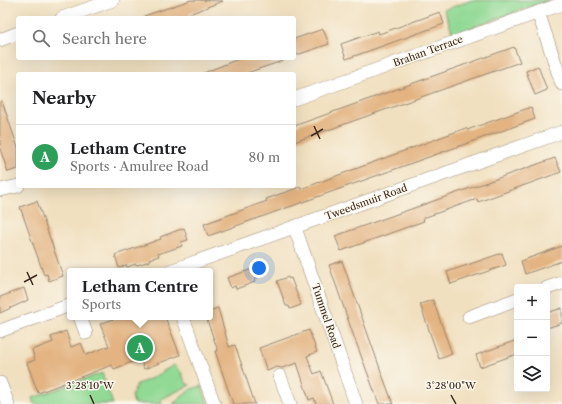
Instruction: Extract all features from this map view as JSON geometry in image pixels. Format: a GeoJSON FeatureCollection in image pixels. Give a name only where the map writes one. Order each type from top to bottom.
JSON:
{"type":"FeatureCollection","features":[{"type":"Feature","properties":{"kind":"street"},"geometry":{"type":"LineString","coordinates":[[68,16],[113,0]]}},
{"type":"Feature","properties":{"kind":"street","name":"Brahan Terrace"},"geometry":{"type":"LineString","coordinates":[[296,98],[562,4]]}},
{"type":"Feature","properties":{"kind":"street"},"geometry":{"type":"LineString","coordinates":[[538,12],[562,84]]}},
{"type":"Feature","properties":{"kind":"street"},"geometry":{"type":"LineString","coordinates":[[0,40],[16,34]]}},
{"type":"Feature","properties":{"kind":"street","name":"Tweedsmuir Road"},"geometry":{"type":"LineString","coordinates":[[179,268],[562,132]]}},
{"type":"Feature","properties":{"kind":"street"},"geometry":{"type":"LineString","coordinates":[[0,190],[16,186]]}},
{"type":"Feature","properties":{"kind":"street","name":"Tummel Road"},"geometry":{"type":"LineString","coordinates":[[295,228],[356,404]]}},
{"type":"Feature","properties":{"kind":"street"},"geometry":{"type":"LineString","coordinates":[[550,287],[562,283]]}},
{"type":"Feature","properties":{"kind":"street"},"geometry":{"type":"LineString","coordinates":[[469,317],[514,300]]}},
{"type":"Feature","properties":{"kind":"street"},"geometry":{"type":"LineString","coordinates":[[0,331],[67,306]]}},
{"type":"Feature","properties":{"kind":"street"},"geometry":{"type":"LineString","coordinates":[[81,320],[86,333]]}},
{"type":"Feature","properties":{"kind":"street"},"geometry":{"type":"LineString","coordinates":[[183,320],[214,404]]}},
{"type":"Feature","properties":{"kind":"street"},"geometry":{"type":"LineString","coordinates":[[280,376],[290,404]]}},
{"type":"Feature","properties":{"kind":"street"},"geometry":{"type":"LineString","coordinates":[[0,383],[8,404]]}},
{"type":"Feature","properties":{"kind":"green space"},"geometry":{"type":"Polygon","coordinates":[[[472,0],[550,0],[453,34],[444,10],[472,0]]]}},
{"type":"Feature","properties":{"kind":"green space"},"geometry":{"type":"Polygon","coordinates":[[[174,365],[181,372],[186,383],[190,385],[161,399],[162,404],[134,404],[132,396],[137,384],[148,380],[174,365]]]}},
{"type":"Feature","properties":{"kind":"green space"},"geometry":{"type":"Polygon","coordinates":[[[102,373],[113,404],[34,404],[32,398],[102,373]]]}},
{"type":"Feature","properties":{"kind":"green space"},"geometry":{"type":"Polygon","coordinates":[[[202,386],[208,404],[173,404],[191,389],[202,386]]]}},
{"type":"Feature","properties":{"kind":"building"},"geometry":{"type":"Polygon","coordinates":[[[191,0],[223,1],[189,14],[190,16],[144,16],[191,0]]]}},
{"type":"Feature","properties":{"kind":"building"},"geometry":{"type":"Polygon","coordinates":[[[440,12],[444,24],[346,59],[341,44],[378,31],[379,34],[440,12]]]}},
{"type":"Feature","properties":{"kind":"building"},"geometry":{"type":"Polygon","coordinates":[[[323,29],[329,44],[296,55],[296,38],[323,29]]]}},
{"type":"Feature","properties":{"kind":"building"},"geometry":{"type":"Polygon","coordinates":[[[514,47],[520,62],[296,141],[296,125],[514,47]]]}},
{"type":"Feature","properties":{"kind":"building"},"geometry":{"type":"Polygon","coordinates":[[[236,60],[285,60],[250,72],[206,72],[236,60]]]}},
{"type":"Feature","properties":{"kind":"building"},"geometry":{"type":"Polygon","coordinates":[[[538,66],[547,90],[535,95],[526,71],[538,66]]]}},
{"type":"Feature","properties":{"kind":"building"},"geometry":{"type":"Polygon","coordinates":[[[2,101],[16,142],[16,170],[8,172],[0,149],[0,102],[2,101]]]}},
{"type":"Feature","properties":{"kind":"building"},"geometry":{"type":"Polygon","coordinates":[[[531,107],[535,119],[208,236],[204,224],[267,201],[266,199],[300,187],[301,189],[466,128],[467,130],[531,107]]]}},
{"type":"Feature","properties":{"kind":"building"},"geometry":{"type":"Polygon","coordinates":[[[555,158],[561,172],[478,202],[477,199],[423,218],[424,221],[341,251],[335,236],[555,158]]]}},
{"type":"Feature","properties":{"kind":"building"},"geometry":{"type":"Polygon","coordinates":[[[37,201],[63,276],[49,281],[47,274],[44,275],[20,207],[37,201]]]}},
{"type":"Feature","properties":{"kind":"building"},"geometry":{"type":"Polygon","coordinates":[[[184,228],[188,240],[181,242],[182,246],[158,254],[159,256],[149,259],[150,261],[127,267],[126,265],[119,268],[115,255],[161,239],[160,237],[184,228]]]}},
{"type":"Feature","properties":{"kind":"building"},"geometry":{"type":"Polygon","coordinates":[[[562,246],[562,261],[525,274],[521,261],[562,246]]]}},
{"type":"Feature","properties":{"kind":"building"},"geometry":{"type":"Polygon","coordinates":[[[502,253],[506,265],[451,284],[447,272],[502,253]]]}},
{"type":"Feature","properties":{"kind":"building"},"geometry":{"type":"Polygon","coordinates":[[[342,261],[393,404],[379,404],[353,334],[329,265],[342,261]]]}},
{"type":"Feature","properties":{"kind":"building"},"geometry":{"type":"Polygon","coordinates":[[[255,268],[258,278],[254,279],[255,282],[236,289],[235,286],[231,288],[227,278],[255,268]]]}},
{"type":"Feature","properties":{"kind":"building"},"geometry":{"type":"Polygon","coordinates":[[[288,277],[289,279],[291,278],[301,305],[290,309],[289,306],[286,306],[277,281],[288,277]]]}},
{"type":"Feature","properties":{"kind":"building"},"geometry":{"type":"Polygon","coordinates":[[[24,288],[28,300],[0,313],[0,297],[24,288]]]}},
{"type":"Feature","properties":{"kind":"building"},"geometry":{"type":"Polygon","coordinates":[[[433,300],[452,354],[439,359],[420,304],[433,300]]]}},
{"type":"Feature","properties":{"kind":"building"},"geometry":{"type":"Polygon","coordinates":[[[218,308],[229,347],[235,345],[255,404],[233,404],[215,351],[218,351],[207,320],[213,320],[213,310],[218,308]]]}},
{"type":"Feature","properties":{"kind":"building"},"geometry":{"type":"Polygon","coordinates":[[[562,308],[562,323],[550,327],[550,312],[562,308]]]}},
{"type":"Feature","properties":{"kind":"building"},"geometry":{"type":"Polygon","coordinates":[[[111,320],[166,320],[180,355],[144,369],[140,359],[114,369],[112,365],[38,393],[27,363],[35,360],[32,350],[53,342],[51,337],[66,331],[71,347],[81,343],[86,355],[109,346],[100,324],[111,320]]]}},
{"type":"Feature","properties":{"kind":"building"},"geometry":{"type":"Polygon","coordinates":[[[309,330],[317,352],[307,356],[314,374],[321,371],[333,404],[316,404],[314,398],[309,400],[297,363],[282,368],[277,367],[267,371],[259,348],[309,330]]]}},
{"type":"Feature","properties":{"kind":"building"},"geometry":{"type":"Polygon","coordinates":[[[514,341],[514,355],[480,367],[476,355],[514,341]]]}},
{"type":"Feature","properties":{"kind":"place","name":"Letham Centre"},"geometry":{"type":"Point","coordinates":[140,348]}}]}
